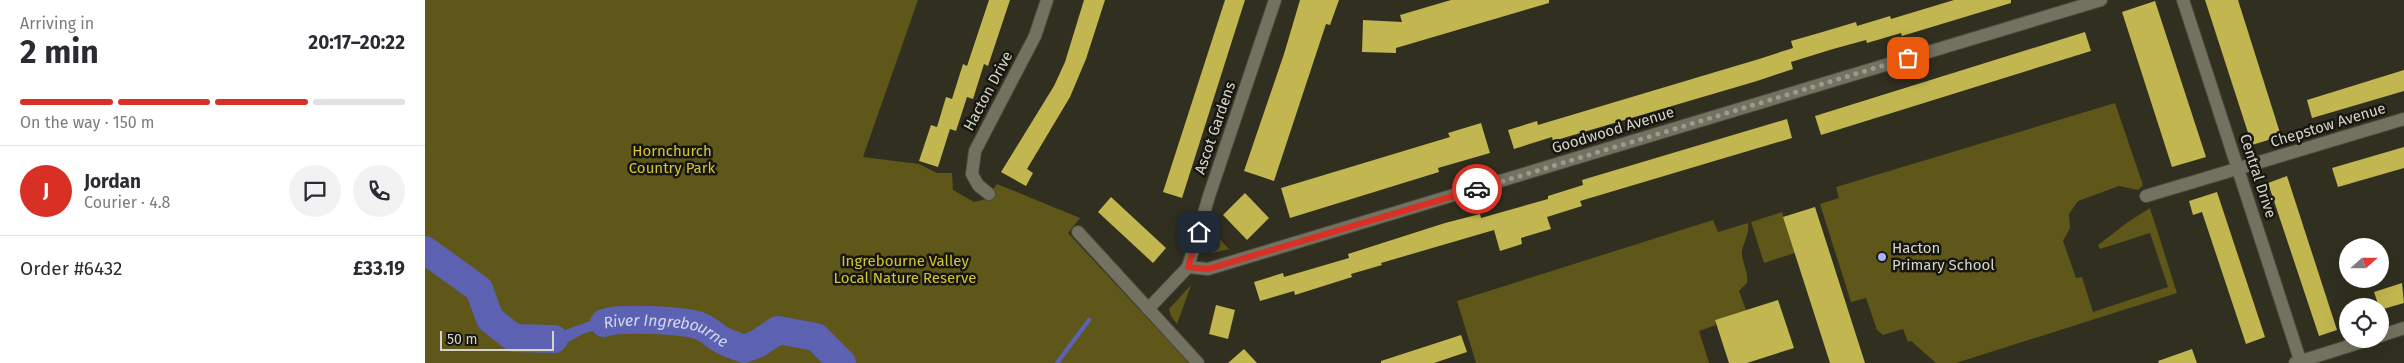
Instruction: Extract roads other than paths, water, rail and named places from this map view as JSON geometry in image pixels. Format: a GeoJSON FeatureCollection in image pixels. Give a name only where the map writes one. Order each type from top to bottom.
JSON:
{"type":"FeatureCollection","features":[{"type":"Feature","properties":{"kind":"street","name":"Hacton Drive"},"geometry":{"type":"LineString","coordinates":[[989,194],[978,185],[972,174],[975,151],[1035,36],[1047,0]]}},
{"type":"Feature","properties":{"kind":"street","name":"Ascot Gardens"},"geometry":{"type":"LineString","coordinates":[[1188,267],[1209,196],[1275,0]]}},
{"type":"Feature","properties":{"kind":"street","name":"Goodwood Avenue"},"geometry":{"type":"LineString","coordinates":[[1188,267],[1208,269],[2101,0]]}},
{"type":"Feature","properties":{"kind":"street","name":"Central Drive"},"geometry":{"type":"LineString","coordinates":[[2183,0],[2299,362]]}},
{"type":"Feature","properties":{"kind":"street","name":"Chepstow Avenue"},"geometry":{"type":"LineString","coordinates":[[2146,196],[2239,170],[2404,119]]}},
{"type":"Feature","properties":{"kind":"street"},"geometry":{"type":"LineString","coordinates":[[1078,232],[1198,363]]}},
{"type":"Feature","properties":{"kind":"street"},"geometry":{"type":"LineString","coordinates":[[1148,309],[1188,267]]}},
{"type":"Feature","properties":{"kind":"street"},"geometry":{"type":"LineString","coordinates":[[2389,333],[2404,328]]}},
{"type":"Feature","properties":{"kind":"street"},"geometry":{"type":"LineString","coordinates":[[2299,362],[2343,348]]}},
{"type":"Feature","properties":{"kind":"water"},"geometry":{"type":"Polygon","coordinates":[[[425,242],[433,245],[445,258],[482,287],[494,312],[515,331],[557,333],[609,314],[623,313],[641,317],[640,327],[614,324],[583,334],[561,346],[527,346],[490,319],[479,289],[431,253],[425,251],[425,242]]]}},
{"type":"Feature","properties":{"kind":"waterway","name":"River Ingrebourne"},"geometry":{"type":"LineString","coordinates":[[425,250],[479,289],[490,319],[514,338],[554,339]]}},
{"type":"Feature","properties":{"kind":"waterway","name":"River Ingrebourne"},"geometry":{"type":"LineString","coordinates":[[604,323],[636,320],[692,324],[703,327],[725,341],[744,349],[757,344],[778,330],[816,337],[842,363]]}},
{"type":"Feature","properties":{"kind":"waterway"},"geometry":{"type":"LineString","coordinates":[[1057,363],[1089,320]]}},
{"type":"Feature","properties":{"kind":"place","name":"Hacton Primary School"},"geometry":{"type":"Point","coordinates":[1882,257]}},
{"type":"Feature","properties":{"kind":"park label","name":"Hornchurch Country Park"},"geometry":{"type":"Point","coordinates":[672,160]}},
{"type":"Feature","properties":{"kind":"park label","name":"Ingrebourne Valley Local Nature Reserve"},"geometry":{"type":"Point","coordinates":[905,270]}}]}
